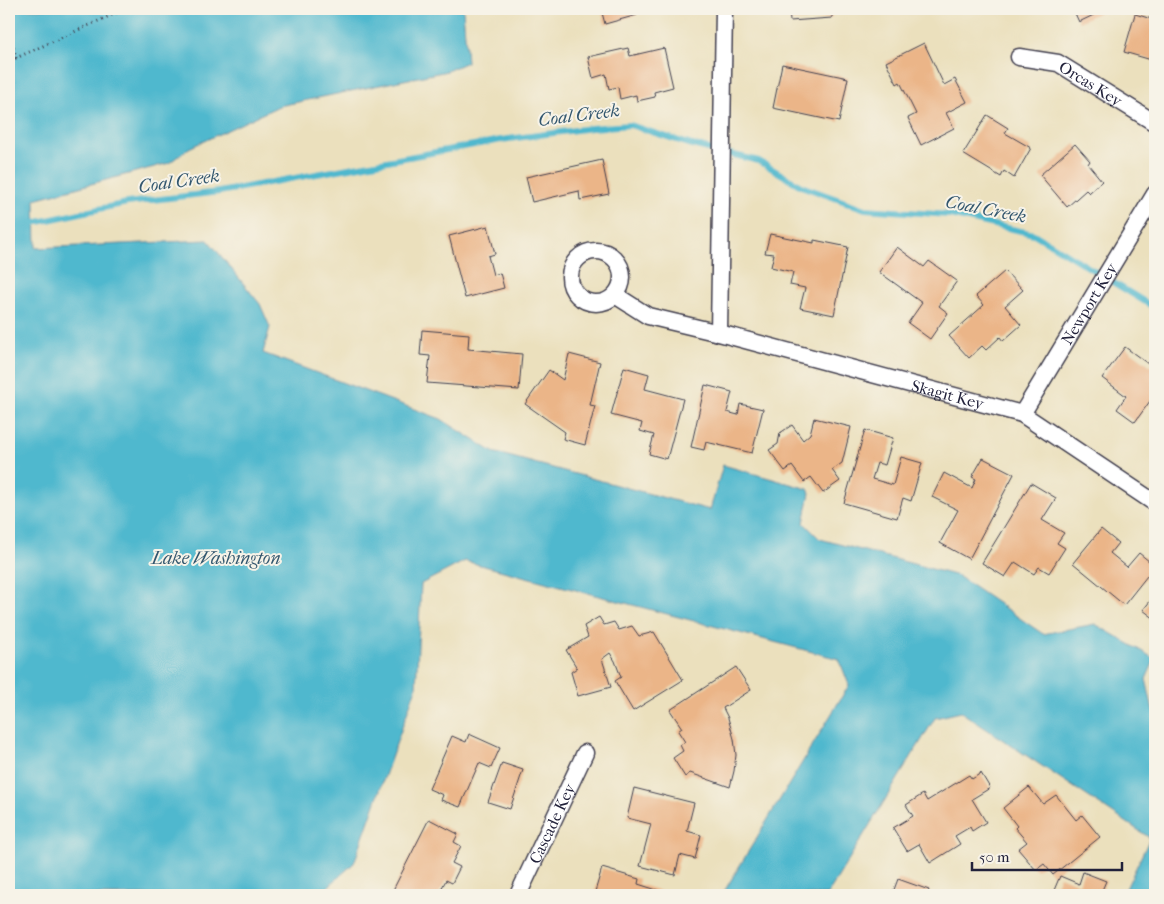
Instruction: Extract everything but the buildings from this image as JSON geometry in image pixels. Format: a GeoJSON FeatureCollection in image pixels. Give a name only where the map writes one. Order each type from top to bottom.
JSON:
{"type":"FeatureCollection","features":[{"type":"Feature","properties":{"kind":"street"},"geometry":{"type":"LineString","coordinates":[[719,333],[724,9]]}},
{"type":"Feature","properties":{"kind":"street","name":"Orcas Key"},"geometry":{"type":"LineString","coordinates":[[1019,57],[1058,63],[1155,123]]}},
{"type":"Feature","properties":{"kind":"street","name":"Newport Key"},"geometry":{"type":"LineString","coordinates":[[1022,414],[1155,194]]}},
{"type":"Feature","properties":{"kind":"street","name":"Skagit Key"},"geometry":{"type":"LineString","coordinates":[[615,295],[648,316],[719,333],[1022,414],[1155,503]]}},
{"type":"Feature","properties":{"kind":"street","name":"Cascade Key"},"geometry":{"type":"LineString","coordinates":[[518,895],[585,753]]}},
{"type":"Feature","properties":{"kind":"path"},"geometry":{"type":"LineString","coordinates":[[9,28],[16,58],[125,9]]}},
{"type":"Feature","properties":{"kind":"water","name":"Lake Washington"},"geometry":{"type":"Polygon","coordinates":[[[9,9],[463,9],[467,62],[447,71],[279,106],[189,148],[169,163],[35,199],[36,248],[208,240],[260,304],[270,327],[263,353],[441,419],[493,452],[710,510],[723,465],[808,489],[810,493],[804,523],[820,539],[958,576],[1043,634],[1095,624],[1155,659],[1146,679],[1155,712],[1155,895],[1123,895],[1150,838],[961,712],[935,718],[827,895],[722,895],[849,685],[839,659],[465,561],[421,584],[416,688],[354,863],[319,895],[9,895],[9,9]]]}},
{"type":"Feature","properties":{"kind":"waterway","name":"Coal Creek"},"geometry":{"type":"LineString","coordinates":[[29,224],[127,203],[219,192],[501,140],[591,128],[630,125],[692,145],[759,161],[801,186],[865,209],[950,215],[1034,234],[1155,308]]}}]}
